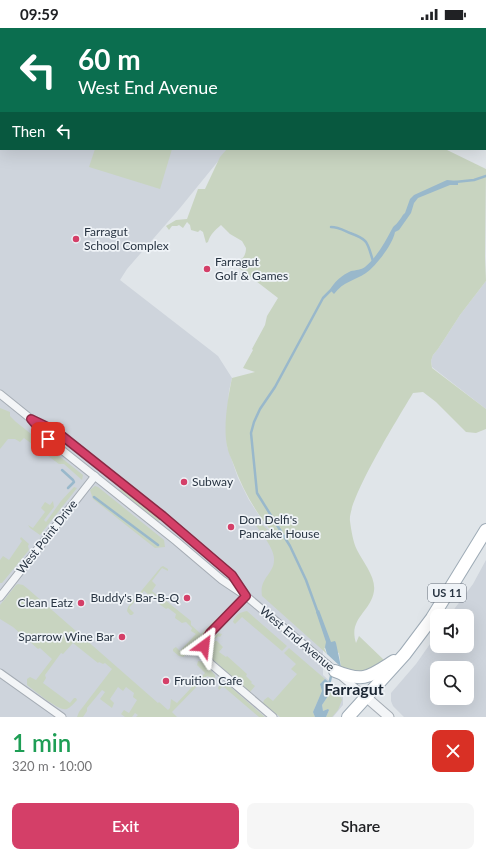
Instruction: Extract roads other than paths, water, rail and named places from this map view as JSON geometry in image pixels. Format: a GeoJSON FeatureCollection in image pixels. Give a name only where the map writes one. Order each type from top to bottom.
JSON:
{"type":"FeatureCollection","features":[{"type":"Feature","properties":{"kind":"main road","name":"US 11"},"geometry":{"type":"LineString","coordinates":[[348,717],[405,654],[432,618],[486,530]]}},
{"type":"Feature","properties":{"kind":"main road"},"geometry":{"type":"LineString","coordinates":[[337,672],[356,678],[364,677],[378,672],[405,654]]}},
{"type":"Feature","properties":{"kind":"street","name":"West End Avenue"},"geometry":{"type":"LineString","coordinates":[[0,394],[31,419],[48,439],[176,541],[222,580],[246,596],[366,697]]}},
{"type":"Feature","properties":{"kind":"street","name":"West End Avenue"},"geometry":{"type":"LineString","coordinates":[[31,419],[56,431],[163,516],[232,575],[246,596]]}},
{"type":"Feature","properties":{"kind":"street","name":"West Point Drive"},"geometry":{"type":"LineString","coordinates":[[0,597],[95,476]]}},
{"type":"Feature","properties":{"kind":"street"},"geometry":{"type":"LineString","coordinates":[[246,596],[210,633],[206,639],[204,652],[206,659],[211,664],[273,717]]}},
{"type":"Feature","properties":{"kind":"street"},"geometry":{"type":"LineString","coordinates":[[0,673],[62,717]]}},
{"type":"Feature","properties":{"kind":"street"},"geometry":{"type":"LineString","coordinates":[[366,697],[389,717]]}},
{"type":"Feature","properties":{"kind":"water"},"geometry":{"type":"Polygon","coordinates":[[[447,180],[458,181],[458,185],[450,185],[418,198],[414,203],[411,213],[399,230],[395,232],[388,248],[370,270],[362,276],[342,286],[334,294],[330,290],[341,277],[351,271],[363,268],[373,259],[384,244],[393,227],[405,213],[410,199],[414,195],[447,180]]]}},
{"type":"Feature","properties":{"kind":"water"},"geometry":{"type":"Polygon","coordinates":[[[319,610],[331,642],[335,641],[336,643],[341,667],[327,654],[325,647],[326,642],[316,612],[319,610]]]}},
{"type":"Feature","properties":{"kind":"water"},"geometry":{"type":"Polygon","coordinates":[[[325,679],[337,689],[336,691],[330,693],[322,705],[323,711],[329,710],[326,717],[315,717],[313,712],[322,691],[320,684],[325,679]]]}},
{"type":"Feature","properties":{"kind":"waterway"},"geometry":{"type":"LineString","coordinates":[[455,182],[474,180],[486,176]]}},
{"type":"Feature","properties":{"kind":"waterway"},"geometry":{"type":"LineString","coordinates":[[331,227],[356,235],[364,240],[368,246],[373,261]]}},
{"type":"Feature","properties":{"kind":"waterway"},"geometry":{"type":"LineString","coordinates":[[318,613],[306,580],[290,546],[257,493],[251,433],[260,409],[275,387],[323,298],[333,288]]}},
{"type":"Feature","properties":{"kind":"waterway"},"geometry":{"type":"LineString","coordinates":[[62,470],[74,482],[68,488]]}},
{"type":"Feature","properties":{"kind":"waterway"},"geometry":{"type":"LineString","coordinates":[[94,497],[158,545]]}},
{"type":"Feature","properties":{"kind":"waterway"},"geometry":{"type":"LineString","coordinates":[[329,685],[332,672]]}},
{"type":"Feature","properties":{"kind":"place","name":"Farragut School Complex"},"geometry":{"type":"Point","coordinates":[76,239]}},
{"type":"Feature","properties":{"kind":"place","name":"Farragut Golf & Games"},"geometry":{"type":"Point","coordinates":[207,269]}},
{"type":"Feature","properties":{"kind":"place","name":"Subway"},"geometry":{"type":"Point","coordinates":[184,482]}},
{"type":"Feature","properties":{"kind":"place","name":"Don Delfi's Pancake House"},"geometry":{"type":"Point","coordinates":[231,527]}},
{"type":"Feature","properties":{"kind":"place","name":"Buddy's Bar-B-Q"},"geometry":{"type":"Point","coordinates":[187,598]}},
{"type":"Feature","properties":{"kind":"place","name":"Clean Eatz"},"geometry":{"type":"Point","coordinates":[81,603]}},
{"type":"Feature","properties":{"kind":"place","name":"Sparrow Wine Bar"},"geometry":{"type":"Point","coordinates":[122,637]}},
{"type":"Feature","properties":{"kind":"place","name":"Fruition Cafe"},"geometry":{"type":"Point","coordinates":[166,681]}},
{"type":"Feature","properties":{"kind":"district","name":"Farragut"},"geometry":{"type":"Point","coordinates":[354,689]}}]}
